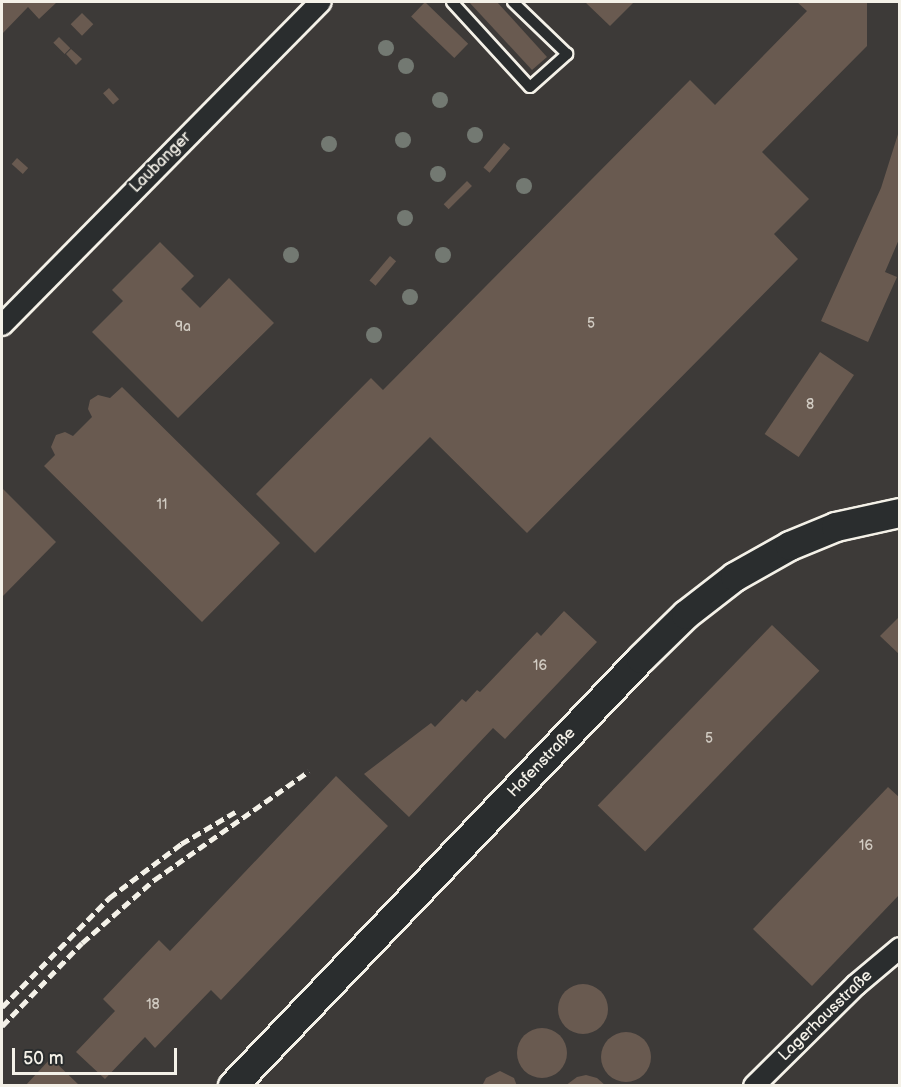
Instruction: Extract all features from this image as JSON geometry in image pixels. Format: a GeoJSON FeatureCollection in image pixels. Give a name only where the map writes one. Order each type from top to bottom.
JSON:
{"type":"FeatureCollection","features":[{"type":"Feature","properties":{"kind":"street","name":"Laubanger"},"geometry":{"type":"LineString","coordinates":[[2,325],[321,2]]}},
{"type":"Feature","properties":{"kind":"street","name":"Hafenstraße"},"geometry":{"type":"LineString","coordinates":[[233,1086],[640,659],[686,615],[735,577],[790,546],[836,527],[900,513]]}},
{"type":"Feature","properties":{"kind":"street","name":"Lagerhausstraße"},"geometry":{"type":"LineString","coordinates":[[754,1086],[856,985],[900,948]]}},
{"type":"Feature","properties":{"kind":"lane"},"geometry":{"type":"LineString","coordinates":[[452,2],[530,87],[567,54],[513,2]]}},
{"type":"Feature","properties":{"kind":"shaded area"},"geometry":{"type":"Polygon","coordinates":[[[2,2],[899,2],[899,1085],[2,1085],[2,2]]]}},
{"type":"Feature","properties":{"kind":"building"},"geometry":{"type":"Polygon","coordinates":[[[2,2],[57,2],[39,19],[28,7],[2,34],[2,2]]]}},
{"type":"Feature","properties":{"kind":"building"},"geometry":{"type":"Polygon","coordinates":[[[425,2],[468,44],[454,58],[411,16],[425,2]]]}},
{"type":"Feature","properties":{"kind":"building"},"geometry":{"type":"Polygon","coordinates":[[[469,2],[497,2],[547,57],[532,70],[469,2]]]}},
{"type":"Feature","properties":{"kind":"building"},"geometry":{"type":"Polygon","coordinates":[[[585,2],[634,2],[610,26],[585,2]]]}},
{"type":"Feature","properties":{"kind":"building"},"geometry":{"type":"Polygon","coordinates":[[[797,2],[867,2],[867,46],[762,152],[809,199],[774,234],[798,259],[527,533],[430,437],[315,553],[256,494],[371,378],[383,390],[690,80],[715,105],[807,11],[797,2]]]}},
{"type":"Feature","properties":{"kind":"building"},"geometry":{"type":"Polygon","coordinates":[[[82,13],[93,24],[82,36],[71,24],[82,13]]]}},
{"type":"Feature","properties":{"kind":"building"},"geometry":{"type":"Polygon","coordinates":[[[59,37],[70,48],[65,54],[53,43],[59,37]]]}},
{"type":"Feature","properties":{"kind":"building"},"geometry":{"type":"Polygon","coordinates":[[[71,49],[82,59],[76,65],[66,54],[71,49]]]}},
{"type":"Feature","properties":{"kind":"building"},"geometry":{"type":"Polygon","coordinates":[[[109,88],[119,99],[113,105],[103,93],[109,88]]]}},
{"type":"Feature","properties":{"kind":"building"},"geometry":{"type":"Polygon","coordinates":[[[899,131],[900,237],[885,272],[897,277],[868,342],[821,321],[881,188],[899,131]]]}},
{"type":"Feature","properties":{"kind":"building"},"geometry":{"type":"Polygon","coordinates":[[[504,143],[510,148],[490,173],[483,168],[504,143]]]}},
{"type":"Feature","properties":{"kind":"building"},"geometry":{"type":"Polygon","coordinates":[[[17,158],[28,168],[23,174],[12,164],[17,158]]]}},
{"type":"Feature","properties":{"kind":"building"},"geometry":{"type":"Polygon","coordinates":[[[467,181],[472,186],[449,209],[444,204],[467,181]]]}},
{"type":"Feature","properties":{"kind":"building"},"geometry":{"type":"Polygon","coordinates":[[[160,242],[194,276],[181,289],[200,308],[229,278],[274,323],[178,418],[92,332],[123,301],[112,290],[160,242]]]}},
{"type":"Feature","properties":{"kind":"building"},"geometry":{"type":"Polygon","coordinates":[[[390,256],[396,261],[376,286],[369,281],[390,256]]]}},
{"type":"Feature","properties":{"kind":"building"},"geometry":{"type":"Polygon","coordinates":[[[820,352],[854,375],[799,457],[765,434],[820,352]]]}},
{"type":"Feature","properties":{"kind":"building"},"geometry":{"type":"Polygon","coordinates":[[[122,387],[280,543],[202,622],[44,466],[55,455],[51,447],[56,435],[65,432],[73,436],[92,417],[88,409],[90,400],[98,395],[110,398],[122,387]]]}},
{"type":"Feature","properties":{"kind":"building"},"geometry":{"type":"Polygon","coordinates":[[[2,488],[56,542],[2,597],[2,488]]]}},
{"type":"Feature","properties":{"kind":"building"},"geometry":{"type":"Polygon","coordinates":[[[564,611],[597,642],[505,739],[493,728],[409,817],[364,774],[431,723],[435,727],[462,699],[466,702],[477,690],[480,692],[537,632],[541,636],[564,611]]]}},
{"type":"Feature","properties":{"kind":"building"},"geometry":{"type":"Polygon","coordinates":[[[900,616],[900,655],[880,636],[900,616]]]}},
{"type":"Feature","properties":{"kind":"building"},"geometry":{"type":"Polygon","coordinates":[[[772,625],[819,671],[645,851],[598,806],[772,625]]]}},
{"type":"Feature","properties":{"kind":"building"},"geometry":{"type":"Polygon","coordinates":[[[336,776],[388,826],[221,1000],[211,990],[155,1048],[145,1037],[105,1079],[76,1052],[115,1011],[103,999],[159,940],[170,951],[336,776]]]}},
{"type":"Feature","properties":{"kind":"building"},"geometry":{"type":"Polygon","coordinates":[[[888,787],[900,798],[900,894],[812,986],[753,929],[888,787]]]}},
{"type":"Feature","properties":{"kind":"building"},"geometry":{"type":"Polygon","coordinates":[[[578,984],[588,984],[601,991],[608,1004],[608,1014],[601,1027],[588,1034],[578,1034],[569,1030],[562,1023],[558,1014],[558,1004],[562,995],[569,988],[578,984]]]}},
{"type":"Feature","properties":{"kind":"building"},"geometry":{"type":"Polygon","coordinates":[[[537,1028],[547,1028],[560,1035],[567,1048],[567,1058],[560,1071],[547,1078],[537,1078],[528,1074],[521,1067],[517,1058],[517,1048],[521,1039],[528,1032],[537,1028]]]}},
{"type":"Feature","properties":{"kind":"building"},"geometry":{"type":"Polygon","coordinates":[[[631,1032],[644,1039],[650,1047],[650,1067],[644,1075],[636,1081],[621,1082],[608,1075],[602,1067],[601,1052],[608,1039],[616,1033],[631,1032]]]}},
{"type":"Feature","properties":{"kind":"building"},"geometry":{"type":"Polygon","coordinates":[[[51,1058],[80,1086],[25,1086],[51,1058]]]}},
{"type":"Feature","properties":{"kind":"building"},"geometry":{"type":"Polygon","coordinates":[[[500,1071],[514,1078],[517,1086],[482,1086],[486,1078],[500,1071]]]}},
{"type":"Feature","properties":{"kind":"building"},"geometry":{"type":"Polygon","coordinates":[[[586,1075],[597,1078],[606,1086],[565,1086],[577,1077],[586,1075]]]}},
{"type":"Feature","properties":{"kind":"railway"},"geometry":{"type":"LineString","coordinates":[[2,1026],[82,943],[154,880],[309,771]]}},
{"type":"Feature","properties":{"kind":"railway"},"geometry":{"type":"LineString","coordinates":[[2,1007],[109,898],[181,844],[235,812]]}}]}
